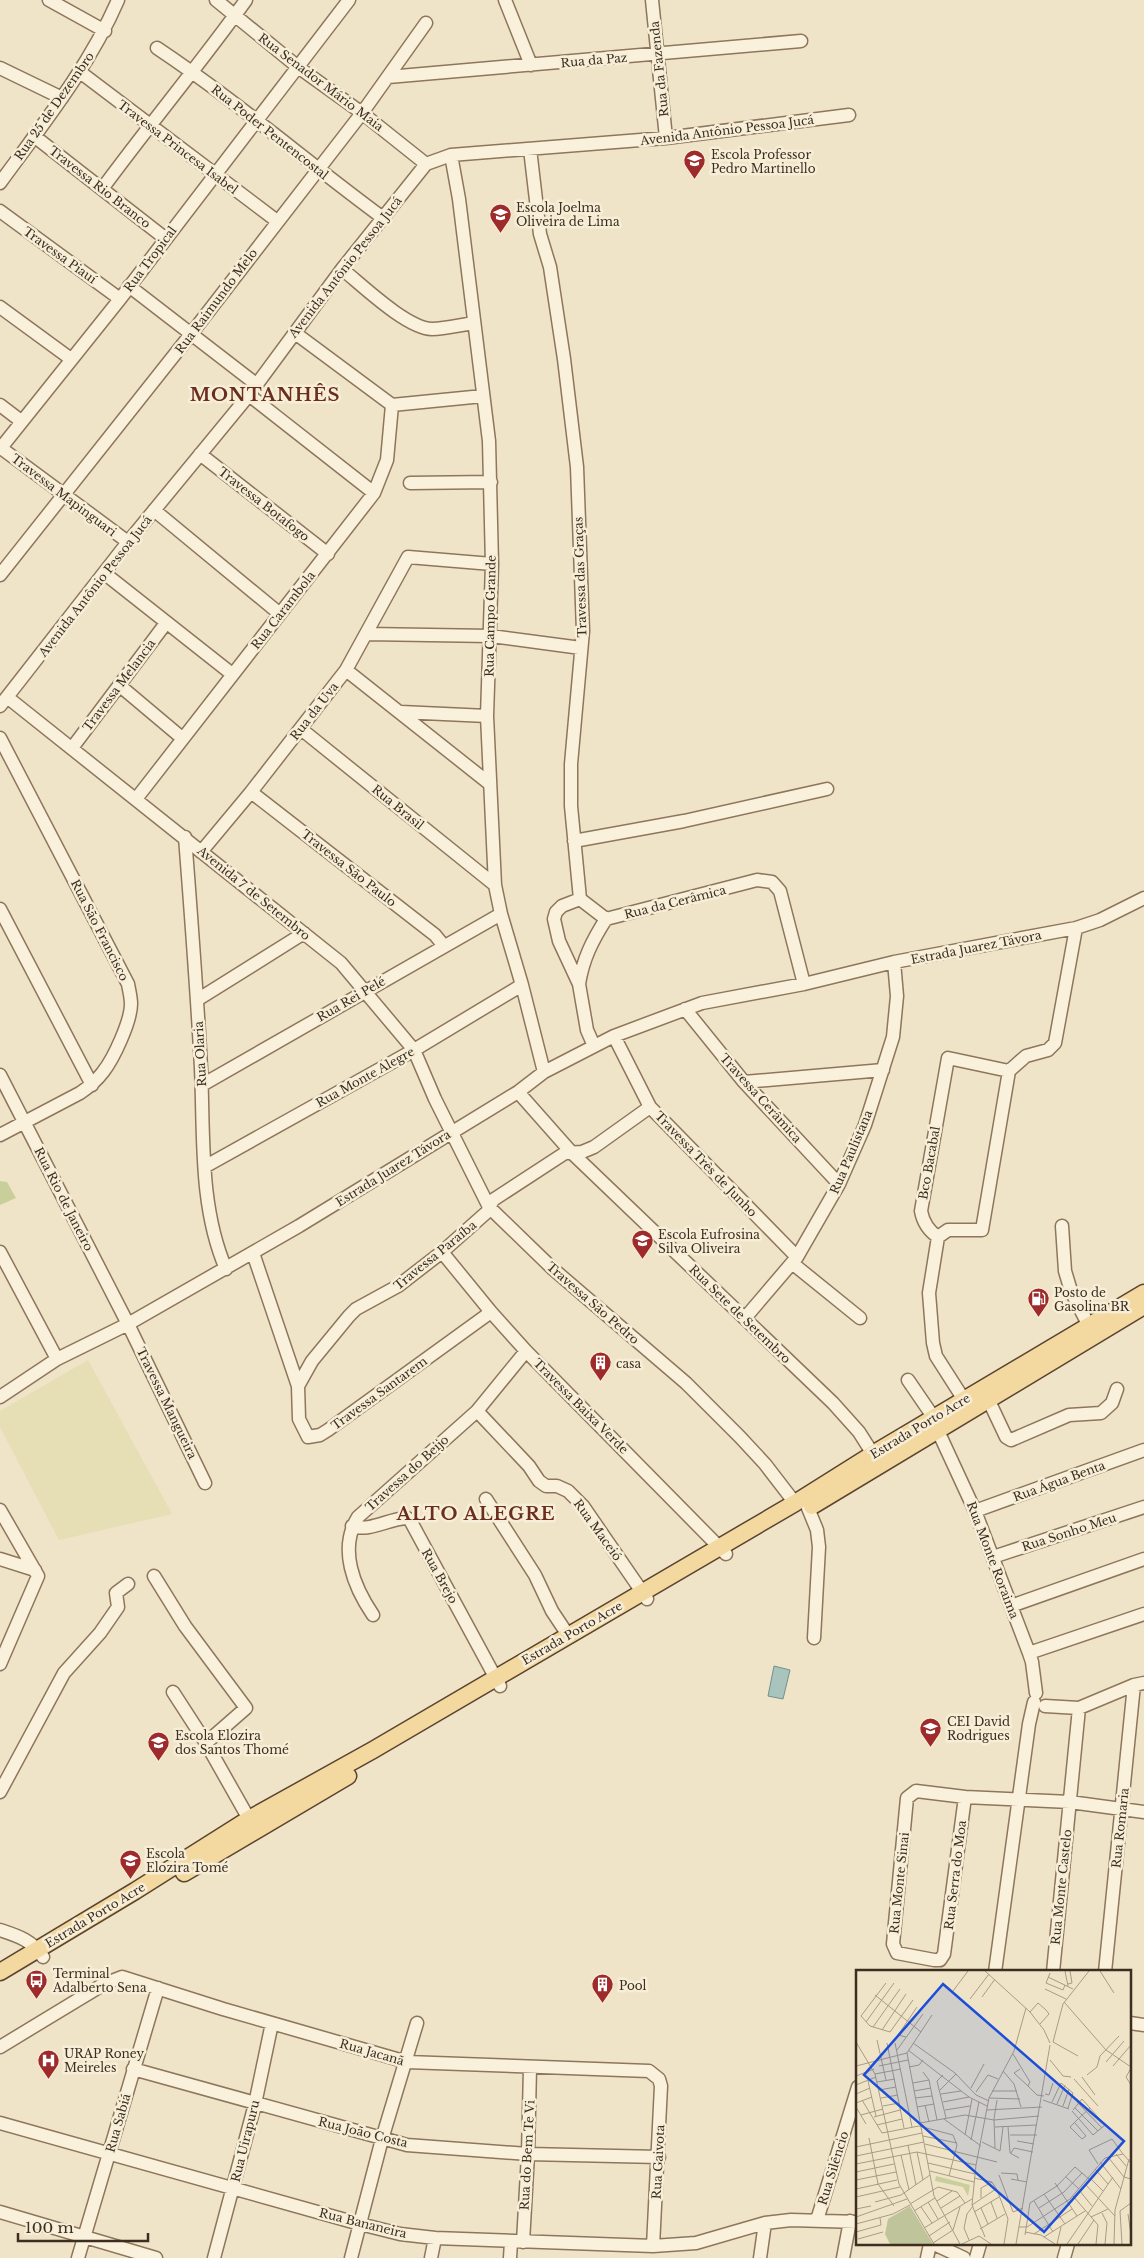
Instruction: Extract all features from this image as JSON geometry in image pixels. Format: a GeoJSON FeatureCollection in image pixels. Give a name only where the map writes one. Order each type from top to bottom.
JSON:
{"type":"FeatureCollection","features":[{"type":"Feature","properties":{"kind":"main road","name":"Estrada Porto Acre"},"geometry":{"type":"LineString","coordinates":[[0,1972],[40,1953],[645,1595],[802,1505],[968,1406],[1089,1326],[1144,1293]]}},
{"type":"Feature","properties":{"kind":"main road","name":"Estrada Porto Acre"},"geometry":{"type":"LineString","coordinates":[[968,1406],[989,1401],[1144,1306]]}},
{"type":"Feature","properties":{"kind":"main road","name":"Estrada Porto Acre"},"geometry":{"type":"LineString","coordinates":[[0,1984],[40,1953],[249,1819],[498,1682],[568,1635],[645,1595]]}},
{"type":"Feature","properties":{"kind":"street"},"geometry":{"type":"LineString","coordinates":[[49,0],[105,31]]}},
{"type":"Feature","properties":{"kind":"street","name":"Rua 25 de Dezembro"},"geometry":{"type":"LineString","coordinates":[[0,183],[80,72],[105,31],[118,0]]}},
{"type":"Feature","properties":{"kind":"street","name":"Rua Senador Mário Maia"},"geometry":{"type":"LineString","coordinates":[[216,0],[298,67],[362,113],[426,164]]}},
{"type":"Feature","properties":{"kind":"street"},"geometry":{"type":"LineString","coordinates":[[102,189],[148,125],[192,72],[246,0]]}},
{"type":"Feature","properties":{"kind":"street","name":"Rua Tropical"},"geometry":{"type":"LineString","coordinates":[[0,448],[120,299],[213,175],[349,0]]}},
{"type":"Feature","properties":{"kind":"street"},"geometry":{"type":"LineString","coordinates":[[505,0],[531,65]]}},
{"type":"Feature","properties":{"kind":"street","name":"Rua da Fazenda"},"geometry":{"type":"LineString","coordinates":[[652,0],[666,138]]}},
{"type":"Feature","properties":{"kind":"street","name":"Rua Raimundo Melo"},"geometry":{"type":"LineString","coordinates":[[0,575],[191,334],[276,221],[362,113],[426,23]]}},
{"type":"Feature","properties":{"kind":"street","name":"Rua da Paz"},"geometry":{"type":"LineString","coordinates":[[388,77],[801,40]]}},
{"type":"Feature","properties":{"kind":"street","name":"Rua Poder Pentencostal"},"geometry":{"type":"LineString","coordinates":[[157,48],[192,72],[317,170],[383,218]]}},
{"type":"Feature","properties":{"kind":"street"},"geometry":{"type":"LineString","coordinates":[[0,68],[62,98]]}},
{"type":"Feature","properties":{"kind":"street","name":"Travessa Princesa Isabel"},"geometry":{"type":"LineString","coordinates":[[80,72],[213,175],[276,221]]}},
{"type":"Feature","properties":{"kind":"street","name":"Avenida Antônio Pessoa Jucá"},"geometry":{"type":"LineString","coordinates":[[4,702],[128,542],[248,395],[342,269],[426,164],[451,155],[666,138],[849,115]]}},
{"type":"Feature","properties":{"kind":"street","name":"Travessa Rio Branco"},"geometry":{"type":"LineString","coordinates":[[34,136],[166,238]]}},
{"type":"Feature","properties":{"kind":"street","name":"Travessa das Graças"},"geometry":{"type":"LineString","coordinates":[[530,149],[540,234],[550,267],[564,359],[577,468],[583,631],[571,764],[571,806],[580,899]]}},
{"type":"Feature","properties":{"kind":"street","name":"Rua Campo Grande"},"geometry":{"type":"LineString","coordinates":[[451,155],[459,199],[483,396],[491,482],[491,636],[487,716],[495,885],[501,914],[522,985],[544,1072]]}},
{"type":"Feature","properties":{"kind":"street","name":"Travessa Piauí"},"geometry":{"type":"LineString","coordinates":[[0,211],[120,299]]}},
{"type":"Feature","properties":{"kind":"street"},"geometry":{"type":"LineString","coordinates":[[342,269],[391,309],[416,325],[431,329],[474,323]]}},
{"type":"Feature","properties":{"kind":"street"},"geometry":{"type":"LineString","coordinates":[[129,286],[256,384]]}},
{"type":"Feature","properties":{"kind":"street"},"geometry":{"type":"LineString","coordinates":[[0,308],[71,359]]}},
{"type":"Feature","properties":{"kind":"street"},"geometry":{"type":"LineString","coordinates":[[295,333],[392,405],[483,396]]}},
{"type":"Feature","properties":{"kind":"street"},"geometry":{"type":"LineString","coordinates":[[248,395],[374,493]]}},
{"type":"Feature","properties":{"kind":"street"},"geometry":{"type":"LineString","coordinates":[[0,405],[21,421]]}},
{"type":"Feature","properties":{"kind":"street","name":"Rua Carambola"},"geometry":{"type":"LineString","coordinates":[[136,799],[374,493],[387,460],[392,405]]}},
{"type":"Feature","properties":{"kind":"street","name":"Travessa Mapinguari"},"geometry":{"type":"LineString","coordinates":[[0,448],[128,542]]}},
{"type":"Feature","properties":{"kind":"street","name":"Travessa Botafogo"},"geometry":{"type":"LineString","coordinates":[[200,454],[328,554]]}},
{"type":"Feature","properties":{"kind":"street"},"geometry":{"type":"LineString","coordinates":[[410,483],[491,482]]}},
{"type":"Feature","properties":{"kind":"street"},"geometry":{"type":"LineString","coordinates":[[154,510],[280,614]]}},
{"type":"Feature","properties":{"kind":"street","name":"Rua da Uva"},"geometry":{"type":"LineString","coordinates":[[201,852],[251,792],[346,670],[408,557],[492,564]]}},
{"type":"Feature","properties":{"kind":"street"},"geometry":{"type":"LineString","coordinates":[[104,573],[232,674]]}},
{"type":"Feature","properties":{"kind":"street","name":"Travessa Melancia"},"geometry":{"type":"LineString","coordinates":[[72,748],[166,623]]}},
{"type":"Feature","properties":{"kind":"street"},"geometry":{"type":"LineString","coordinates":[[367,634],[491,636],[581,648]]}},
{"type":"Feature","properties":{"kind":"street"},"geometry":{"type":"LineString","coordinates":[[346,670],[490,784]]}},
{"type":"Feature","properties":{"kind":"street"},"geometry":{"type":"LineString","coordinates":[[119,685],[182,738]]}},
{"type":"Feature","properties":{"kind":"street","name":"Avenida 7 de Setembro"},"geometry":{"type":"LineString","coordinates":[[4,702],[72,748],[341,963],[414,1050],[434,1099],[452,1131]]}},
{"type":"Feature","properties":{"kind":"street"},"geometry":{"type":"LineString","coordinates":[[401,712],[487,716]]}},
{"type":"Feature","properties":{"kind":"street","name":"Rua Brasil"},"geometry":{"type":"LineString","coordinates":[[301,729],[495,885]]}},
{"type":"Feature","properties":{"kind":"street","name":"Rua São Francisco"},"geometry":{"type":"LineString","coordinates":[[0,738],[128,984],[131,1004],[126,1026],[104,1071],[92,1084],[80,1093],[0,1134]]}},
{"type":"Feature","properties":{"kind":"street"},"geometry":{"type":"LineString","coordinates":[[574,841],[684,821],[827,789]]}},
{"type":"Feature","properties":{"kind":"street","name":"Travessa São Paulo"},"geometry":{"type":"LineString","coordinates":[[251,792],[435,935],[444,946]]}},
{"type":"Feature","properties":{"kind":"street","name":"Rua Olaria"},"geometry":{"type":"LineString","coordinates":[[185,837],[198,1000],[210,1218],[214,1239],[226,1269]]}},
{"type":"Feature","properties":{"kind":"street","name":"Rua da Cerâmica"},"geometry":{"type":"LineString","coordinates":[[606,919],[757,880],[768,881],[776,885],[780,891],[804,984]]}},
{"type":"Feature","properties":{"kind":"street","name":"Estrada Juarez Távora"},"geometry":{"type":"LineString","coordinates":[[0,1397],[56,1359],[128,1324],[253,1253],[518,1092],[544,1072],[614,1036],[702,1004],[804,984],[894,962],[1076,928],[1100,920],[1144,898]]}},
{"type":"Feature","properties":{"kind":"street"},"geometry":{"type":"LineString","coordinates":[[578,984],[588,948],[606,919],[580,899],[562,906],[556,912],[554,919],[559,941],[578,984],[585,1022],[594,1046]]}},
{"type":"Feature","properties":{"kind":"street"},"geometry":{"type":"LineString","coordinates":[[0,909],[92,1084]]}},
{"type":"Feature","properties":{"kind":"street","name":"Rua Rei Pelé"},"geometry":{"type":"LineString","coordinates":[[202,1085],[501,914]]}},
{"type":"Feature","properties":{"kind":"street"},"geometry":{"type":"LineString","coordinates":[[968,1406],[936,1356],[933,1343],[928,1292],[938,1237],[948,1230],[982,1230],[1009,1071],[1026,1056],[1044,1052],[1055,1043],[1076,928]]}},
{"type":"Feature","properties":{"kind":"street"},"geometry":{"type":"LineString","coordinates":[[198,1000],[304,934]]}},
{"type":"Feature","properties":{"kind":"street","name":"Rua Paulistana"},"geometry":{"type":"LineString","coordinates":[[745,1318],[795,1260],[839,1184],[865,1124],[891,1046],[896,1017],[897,996],[894,962]]}},
{"type":"Feature","properties":{"kind":"street","name":"Rua Monte Alegre"},"geometry":{"type":"LineString","coordinates":[[206,1166],[414,1050],[522,985]]}},
{"type":"Feature","properties":{"kind":"street","name":"Travessa Cerâmica"},"geometry":{"type":"LineString","coordinates":[[685,1009],[744,1082],[839,1184]]}},
{"type":"Feature","properties":{"kind":"street","name":"Travessa Três de Junho"},"geometry":{"type":"LineString","coordinates":[[614,1036],[650,1107],[795,1260],[860,1318]]}},
{"type":"Feature","properties":{"kind":"street","name":"Bco Bacabal"},"geometry":{"type":"LineString","coordinates":[[938,1237],[931,1232],[921,1211],[948,1058],[1009,1071]]}},
{"type":"Feature","properties":{"kind":"street"},"geometry":{"type":"LineString","coordinates":[[744,1082],[883,1070]]}},
{"type":"Feature","properties":{"kind":"street","name":"Rua Rio de Janeiro"},"geometry":{"type":"LineString","coordinates":[[0,1075],[128,1324]]}},
{"type":"Feature","properties":{"kind":"street","name":"Rua Sete de Setembro"},"geometry":{"type":"LineString","coordinates":[[518,1092],[572,1153],[833,1403],[858,1432],[877,1460]]}},
{"type":"Feature","properties":{"kind":"street","name":"Travessa Paraíba"},"geometry":{"type":"LineString","coordinates":[[298,1386],[312,1361],[356,1309],[398,1286],[442,1252],[488,1212],[493,1200],[561,1155],[594,1147],[650,1107]]}},
{"type":"Feature","properties":{"kind":"street","name":"Travessa São Pedro"},"geometry":{"type":"LineString","coordinates":[[452,1131],[489,1207],[553,1269],[686,1383],[740,1437],[802,1505],[817,1530],[819,1547],[814,1638]]}},
{"type":"Feature","properties":{"kind":"street"},"geometry":{"type":"LineString","coordinates":[[1062,1226],[1065,1271],[1071,1291],[1089,1326]]}},
{"type":"Feature","properties":{"kind":"street"},"geometry":{"type":"LineString","coordinates":[[0,1252],[56,1359]]}},
{"type":"Feature","properties":{"kind":"street","name":"Travessa Baixa Verde"},"geometry":{"type":"LineString","coordinates":[[442,1252],[526,1351],[723,1550]]}},
{"type":"Feature","properties":{"kind":"street"},"geometry":{"type":"LineString","coordinates":[[253,1253],[298,1386]]}},
{"type":"Feature","properties":{"kind":"street","name":"Travessa Santarem"},"geometry":{"type":"LineString","coordinates":[[298,1386],[299,1418],[308,1436],[320,1435],[491,1312]]}},
{"type":"Feature","properties":{"kind":"street","name":"Travessa Mangueira"},"geometry":{"type":"LineString","coordinates":[[128,1324],[205,1483]]}},
{"type":"Feature","properties":{"kind":"street","name":"Travessa do Beijo"},"geometry":{"type":"LineString","coordinates":[[352,1526],[358,1517],[477,1411],[526,1351]]}},
{"type":"Feature","properties":{"kind":"street","name":"Rua Monte Roraima"},"geometry":{"type":"LineString","coordinates":[[908,1380],[936,1424],[975,1511],[1031,1658],[1040,1702]]}},
{"type":"Feature","properties":{"kind":"street"},"geometry":{"type":"LineString","coordinates":[[989,1401],[1006,1437],[1011,1440],[1069,1415],[1100,1413],[1112,1403],[1118,1389]]}},
{"type":"Feature","properties":{"kind":"street","name":"Rua Maceió"},"geometry":{"type":"LineString","coordinates":[[477,1411],[528,1466],[539,1481],[546,1486],[557,1486],[568,1491],[584,1506],[645,1595]]}},
{"type":"Feature","properties":{"kind":"street","name":"Rua Água Benta"},"geometry":{"type":"LineString","coordinates":[[975,1511],[1144,1450]]}},
{"type":"Feature","properties":{"kind":"street"},"geometry":{"type":"LineString","coordinates":[[486,1498],[536,1575],[552,1611],[568,1635]]}},
{"type":"Feature","properties":{"kind":"street","name":"Rua Sonho Meu"},"geometry":{"type":"LineString","coordinates":[[993,1557],[1144,1507]]}},
{"type":"Feature","properties":{"kind":"street"},"geometry":{"type":"LineString","coordinates":[[0,1510],[37,1573]]}},
{"type":"Feature","properties":{"kind":"street","name":"Rua Brejo"},"geometry":{"type":"LineString","coordinates":[[352,1526],[367,1529],[399,1518],[410,1520],[498,1682]]}},
{"type":"Feature","properties":{"kind":"street"},"geometry":{"type":"LineString","coordinates":[[352,1526],[349,1547],[353,1581],[373,1615]]}},
{"type":"Feature","properties":{"kind":"street"},"geometry":{"type":"LineString","coordinates":[[0,1559],[37,1573]]}},
{"type":"Feature","properties":{"kind":"street"},"geometry":{"type":"LineString","coordinates":[[1011,1606],[1144,1559]]}},
{"type":"Feature","properties":{"kind":"street"},"geometry":{"type":"LineString","coordinates":[[0,1664],[5,1641],[37,1573]]}},
{"type":"Feature","properties":{"kind":"street"},"geometry":{"type":"LineString","coordinates":[[154,1576],[185,1626],[246,1708],[206,1743]]}},
{"type":"Feature","properties":{"kind":"street"},"geometry":{"type":"LineString","coordinates":[[0,1792],[64,1673],[100,1633],[118,1607],[116,1593],[128,1584]]}},
{"type":"Feature","properties":{"kind":"street"},"geometry":{"type":"LineString","coordinates":[[1031,1658],[1144,1614]]}},
{"type":"Feature","properties":{"kind":"street"},"geometry":{"type":"LineString","coordinates":[[996,1970],[1019,1798],[1040,1702],[1060,1708],[1079,1708],[1139,1684]]}},
{"type":"Feature","properties":{"kind":"street","name":"Rua Romaria"},"geometry":{"type":"LineString","coordinates":[[1105,1970],[1139,1684]]}},
{"type":"Feature","properties":{"kind":"street"},"geometry":{"type":"LineString","coordinates":[[173,1692],[206,1743],[249,1819]]}},
{"type":"Feature","properties":{"kind":"street","name":"Rua Monte Castelo"},"geometry":{"type":"LineString","coordinates":[[1053,1970],[1079,1708]]}},
{"type":"Feature","properties":{"kind":"street","name":"Rua Monte Sinai"},"geometry":{"type":"LineString","coordinates":[[944,1954],[940,1960],[934,1960],[897,1953],[893,1947],[907,1798],[911,1792],[916,1791],[965,1796]]}},
{"type":"Feature","properties":{"kind":"street"},"geometry":{"type":"LineString","coordinates":[[965,1796],[1070,1802],[1144,1812]]}},
{"type":"Feature","properties":{"kind":"street","name":"Rua Serra do Moa"},"geometry":{"type":"LineString","coordinates":[[944,1954],[965,1796]]}},
{"type":"Feature","properties":{"kind":"street"},"geometry":{"type":"LineString","coordinates":[[0,1930],[24,1938],[40,1953]]}},
{"type":"Feature","properties":{"kind":"street","name":"Rua Jacanã"},"geometry":{"type":"LineString","coordinates":[[0,2046],[104,1984],[122,1977],[406,2062],[649,2071],[659,2078]]}},
{"type":"Feature","properties":{"kind":"street","name":"Rua Sabiá"},"geometry":{"type":"LineString","coordinates":[[78,2258],[158,1988]]}},
{"type":"Feature","properties":{"kind":"street","name":"Rua Uirapuru"},"geometry":{"type":"LineString","coordinates":[[214,2258],[255,2104],[272,2023]]}},
{"type":"Feature","properties":{"kind":"street"},"geometry":{"type":"LineString","coordinates":[[351,2258],[382,2139],[417,2023]]}},
{"type":"Feature","properties":{"kind":"street","name":"Rua do Bem Te Vi"},"geometry":{"type":"LineString","coordinates":[[510,2258],[517,2242],[528,2154],[530,2068]]}},
{"type":"Feature","properties":{"kind":"street","name":"Rua João Costa"},"geometry":{"type":"LineString","coordinates":[[133,2069],[407,2145],[528,2154],[659,2157]]}},
{"type":"Feature","properties":{"kind":"street","name":"Rua Gaivota"},"geometry":{"type":"LineString","coordinates":[[653,2246],[659,2157],[661,2086],[659,2078]]}},
{"type":"Feature","properties":{"kind":"street","name":"Rua Silêncio"},"geometry":{"type":"LineString","coordinates":[[817,2220],[856,2093]]}},
{"type":"Feature","properties":{"kind":"street","name":"Rua Bananeira"},"geometry":{"type":"LineString","coordinates":[[0,2123],[233,2190],[360,2224],[400,2234],[434,2238],[517,2242],[594,2252],[653,2246],[672,2252],[764,2223],[817,2220],[854,2221]]}},
{"type":"Feature","properties":{"kind":"street"},"geometry":{"type":"LineString","coordinates":[[0,2212],[156,2258]]}},
{"type":"Feature","properties":{"kind":"street"},"geometry":{"type":"LineString","coordinates":[[843,2258],[854,2221]]}},
{"type":"Feature","properties":{"kind":"street"},"geometry":{"type":"LineString","coordinates":[[760,2258],[764,2223]]}},
{"type":"Feature","properties":{"kind":"street"},"geometry":{"type":"LineString","coordinates":[[432,2258],[434,2238]]}},
{"type":"Feature","properties":{"kind":"street"},"geometry":{"type":"LineString","coordinates":[[938,2246],[964,2258]]}},
{"type":"Feature","properties":{"kind":"shaded area"},"geometry":{"type":"Polygon","coordinates":[[[88,1360],[172,1514],[59,1540],[0,1427],[0,1411],[88,1360]]]}},
{"type":"Feature","properties":{"kind":"green space"},"geometry":{"type":"Polygon","coordinates":[[[0,1181],[7,1182],[16,1198],[0,1205],[0,1181]]]}},
{"type":"Feature","properties":{"kind":"water"},"geometry":{"type":"Polygon","coordinates":[[[774,1666],[790,1670],[783,1699],[768,1696],[774,1666]]]}},
{"type":"Feature","properties":{"kind":"place","name":"Escola Professor Pedro Martinello"},"geometry":{"type":"Point","coordinates":[695,180]}},
{"type":"Feature","properties":{"kind":"place","name":"Escola Joelma Oliveira de Lima"},"geometry":{"type":"Point","coordinates":[500,233]}},
{"type":"Feature","properties":{"kind":"place","name":"Escola Eufrosina Silva Oliveira"},"geometry":{"type":"Point","coordinates":[642,1260]}},
{"type":"Feature","properties":{"kind":"place","name":"Posto de Gasolina BR"},"geometry":{"type":"Point","coordinates":[1038,1318]}},
{"type":"Feature","properties":{"kind":"place","name":"casa"},"geometry":{"type":"Point","coordinates":[600,1382]}},
{"type":"Feature","properties":{"kind":"place","name":"CEI David Rodrigues"},"geometry":{"type":"Point","coordinates":[931,1747]}},
{"type":"Feature","properties":{"kind":"place","name":"Escola Elozira dos Santos Thomé"},"geometry":{"type":"Point","coordinates":[159,1761]}},
{"type":"Feature","properties":{"kind":"place","name":"Escola Elozira Tomé"},"geometry":{"type":"Point","coordinates":[130,1879]}},
{"type":"Feature","properties":{"kind":"place","name":"Terminal Adalberto Sena"},"geometry":{"type":"Point","coordinates":[37,1999]}},
{"type":"Feature","properties":{"kind":"place","name":"Pool"},"geometry":{"type":"Point","coordinates":[603,2004]}},
{"type":"Feature","properties":{"kind":"place","name":"URAP Roney Meireles"},"geometry":{"type":"Point","coordinates":[48,2079]}},
{"type":"Feature","properties":{"kind":"district","name":"MONTANHÊS"},"geometry":{"type":"Point","coordinates":[265,395]}},
{"type":"Feature","properties":{"kind":"district","name":"ALTO ALEGRE"},"geometry":{"type":"Point","coordinates":[476,1514]}}]}
